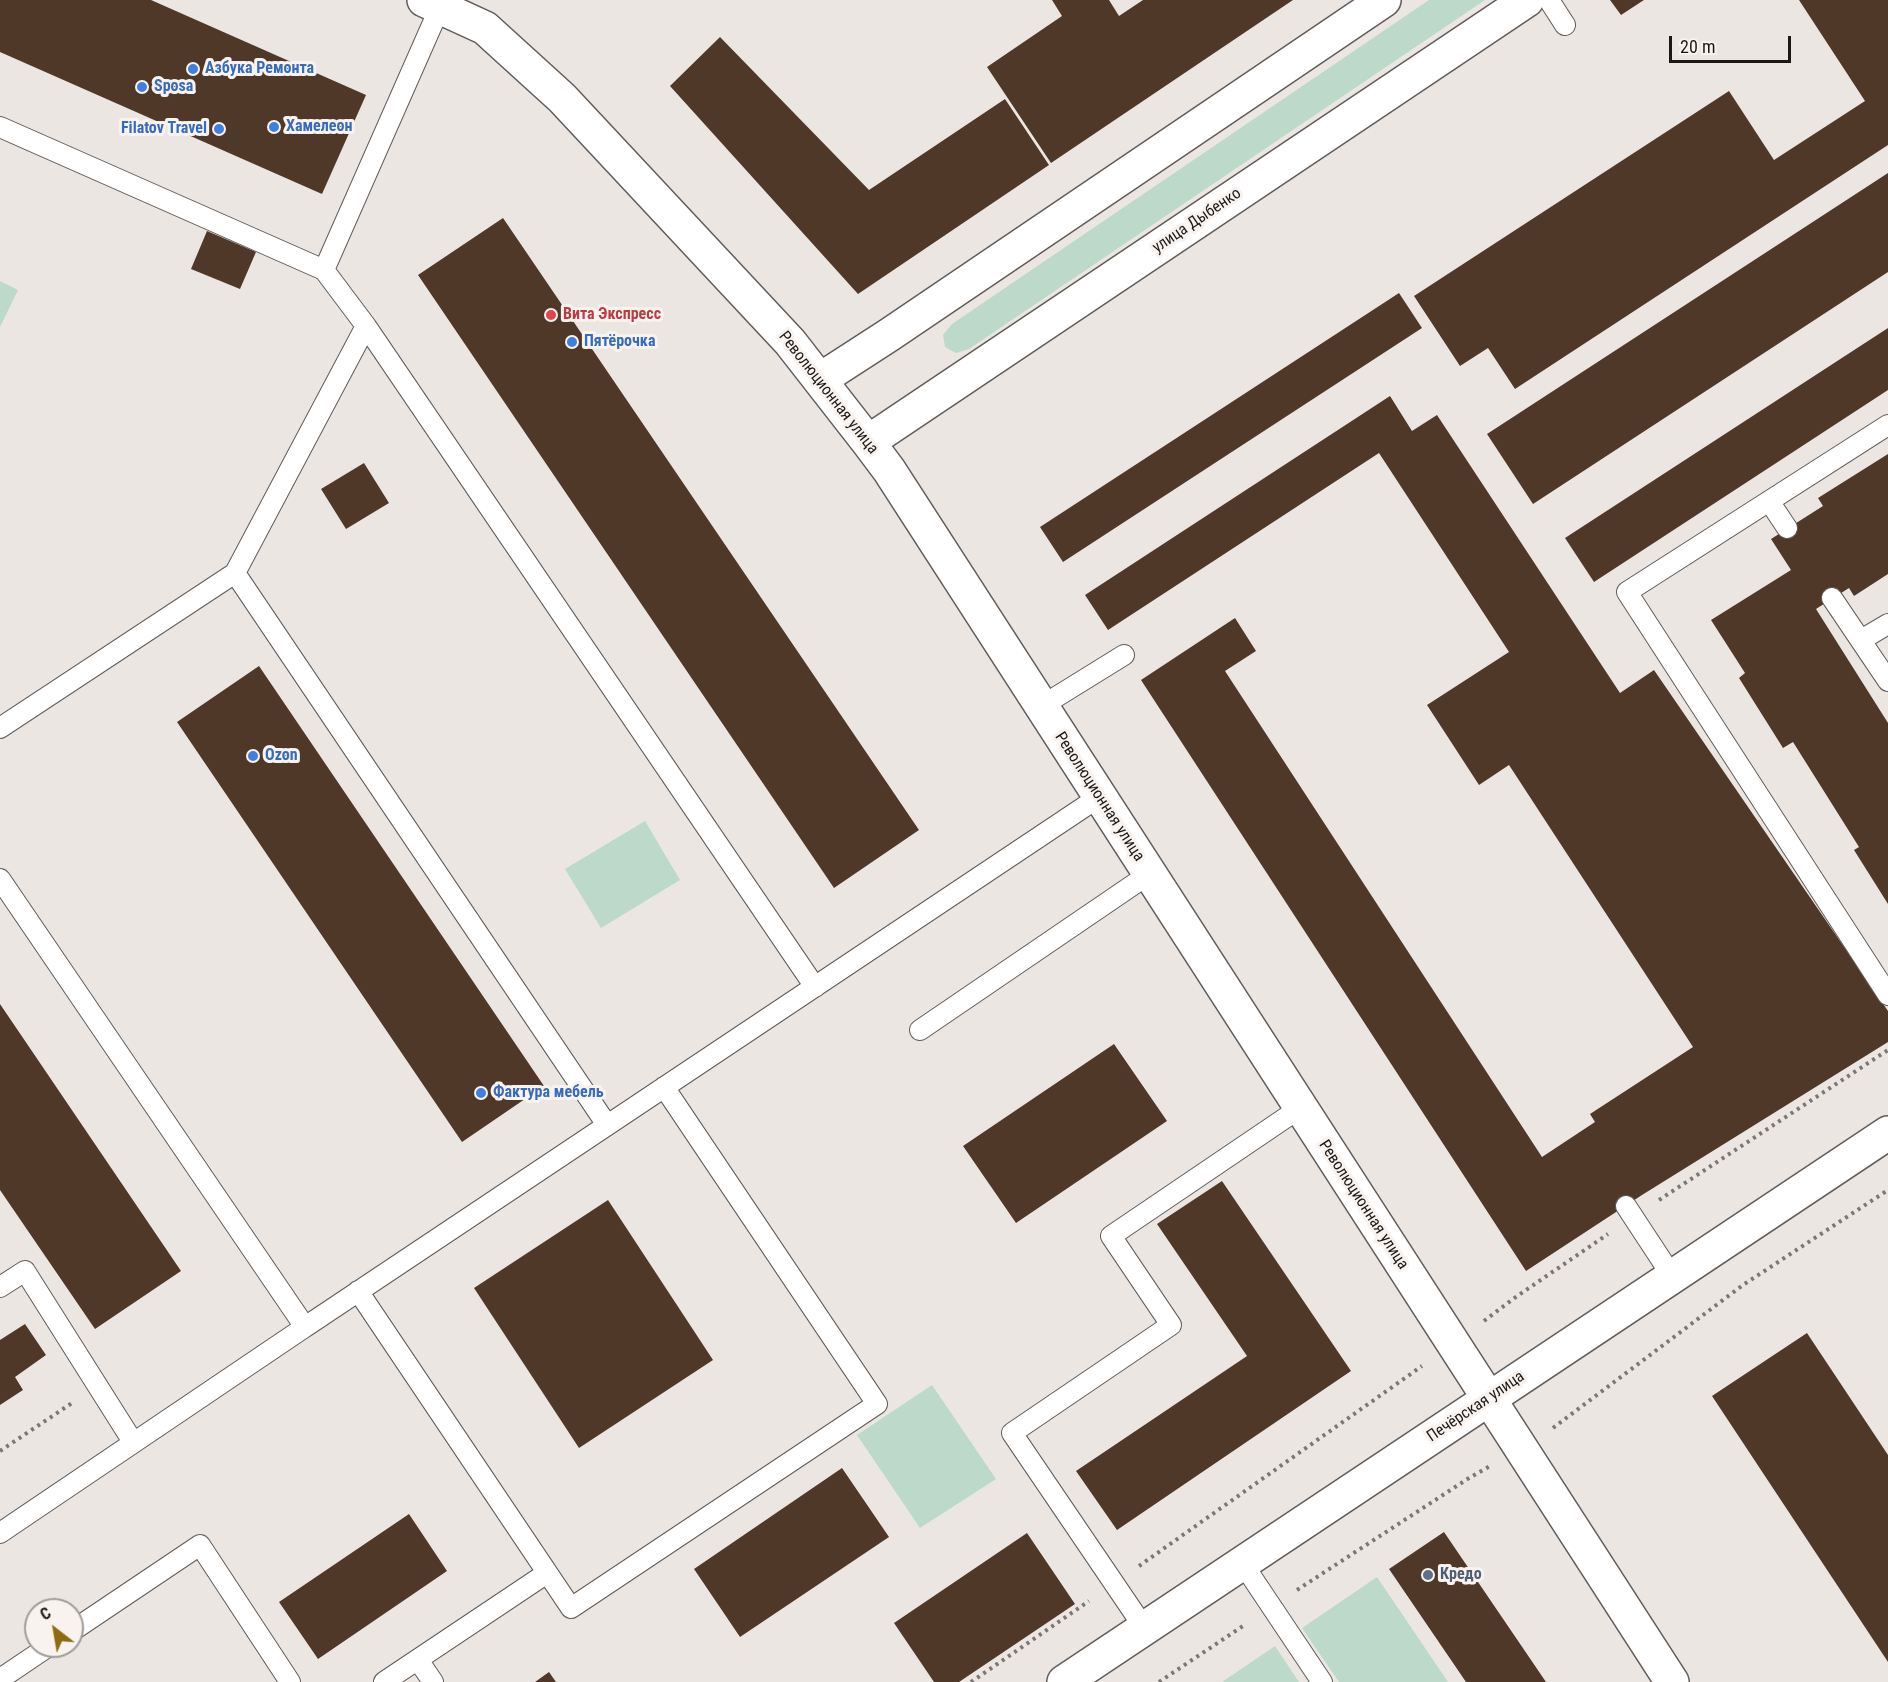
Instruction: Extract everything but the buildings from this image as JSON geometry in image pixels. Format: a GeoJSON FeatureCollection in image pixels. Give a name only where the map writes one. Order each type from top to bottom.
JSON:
{"type":"FeatureCollection","features":[{"type":"Feature","properties":{"kind":"main road"},"geometry":{"type":"LineString","coordinates":[[821,379],[1384,0]]}},
{"type":"Feature","properties":{"kind":"main road","name":"улица Дыбенко"},"geometry":{"type":"LineString","coordinates":[[868,442],[1527,0]]}},
{"type":"Feature","properties":{"kind":"main road","name":"Революционная улица"},"geometry":{"type":"LineString","coordinates":[[432,4],[484,28],[562,98],[790,342],[821,379],[889,470],[1672,1682]]}},
{"type":"Feature","properties":{"kind":"main road","name":"Печёрская улица"},"geometry":{"type":"LineString","coordinates":[[1064,1682],[1888,1132]]}},
{"type":"Feature","properties":{"kind":"lane"},"geometry":{"type":"LineString","coordinates":[[1549,0],[1565,25]]}},
{"type":"Feature","properties":{"kind":"lane"},"geometry":{"type":"LineString","coordinates":[[324,270],[432,4]]}},
{"type":"Feature","properties":{"kind":"lane"},"geometry":{"type":"LineString","coordinates":[[0,127],[324,270],[366,326],[815,987]]}},
{"type":"Feature","properties":{"kind":"lane"},"geometry":{"type":"LineString","coordinates":[[0,728],[236,573],[366,326]]}},
{"type":"Feature","properties":{"kind":"lane"},"geometry":{"type":"LineString","coordinates":[[1888,424],[1628,592],[1888,995]]}},
{"type":"Feature","properties":{"kind":"lane"},"geometry":{"type":"LineString","coordinates":[[1769,501],[1787,528]]}},
{"type":"Feature","properties":{"kind":"lane"},"geometry":{"type":"LineString","coordinates":[[236,573],[607,1125]]}},
{"type":"Feature","properties":{"kind":"lane"},"geometry":{"type":"LineString","coordinates":[[1832,598],[1888,681]]}},
{"type":"Feature","properties":{"kind":"lane"},"geometry":{"type":"LineString","coordinates":[[1861,640],[1888,624]]}},
{"type":"Feature","properties":{"kind":"lane"},"geometry":{"type":"LineString","coordinates":[[1040,707],[1124,656]]}},
{"type":"Feature","properties":{"kind":"lane"},"geometry":{"type":"LineString","coordinates":[[0,1533],[358,1291],[1099,797]]}},
{"type":"Feature","properties":{"kind":"lane"},"geometry":{"type":"LineString","coordinates":[[920,1030],[1149,874]]}},
{"type":"Feature","properties":{"kind":"lane"},"geometry":{"type":"LineString","coordinates":[[0,879],[305,1327]]}},
{"type":"Feature","properties":{"kind":"lane"},"geometry":{"type":"LineString","coordinates":[[358,1291],[571,1608],[877,1404],[664,1087]]}},
{"type":"Feature","properties":{"kind":"lane"},"geometry":{"type":"LineString","coordinates":[[1145,1629],[1012,1432],[1172,1325],[1111,1236],[1300,1108]]}},
{"type":"Feature","properties":{"kind":"lane"},"geometry":{"type":"LineString","coordinates":[[1630,1211],[1672,1276]]}},
{"type":"Feature","properties":{"kind":"lane"},"geometry":{"type":"LineString","coordinates":[[0,1287],[25,1271],[134,1442]]}},
{"type":"Feature","properties":{"kind":"lane"},"geometry":{"type":"LineString","coordinates":[[84,1623],[200,1545],[290,1682]]}},
{"type":"Feature","properties":{"kind":"lane"},"geometry":{"type":"LineString","coordinates":[[1243,1563],[1322,1682]]}},
{"type":"Feature","properties":{"kind":"lane"},"geometry":{"type":"LineString","coordinates":[[384,1682],[548,1573]]}},
{"type":"Feature","properties":{"kind":"lane"},"geometry":{"type":"LineString","coordinates":[[0,1679],[31,1658]]}},
{"type":"Feature","properties":{"kind":"lane"},"geometry":{"type":"LineString","coordinates":[[418,1660],[433,1682]]}},
{"type":"Feature","properties":{"kind":"path"},"geometry":{"type":"LineString","coordinates":[[971,1682],[1115,1584],[1454,1345],[1630,1211],[1888,1050]]}},
{"type":"Feature","properties":{"kind":"path"},"geometry":{"type":"LineString","coordinates":[[1159,1682],[1469,1478],[1522,1449],[1584,1406],[1743,1285],[1888,1190]]}},
{"type":"Feature","properties":{"kind":"path"},"geometry":{"type":"LineString","coordinates":[[0,1451],[98,1386]]}},
{"type":"Feature","properties":{"kind":"green space"},"geometry":{"type":"Polygon","coordinates":[[[1429,0],[1485,0],[969,349],[956,353],[945,347],[943,335],[952,324],[1429,0]]]}},
{"type":"Feature","properties":{"kind":"green space"},"geometry":{"type":"Polygon","coordinates":[[[0,281],[18,290],[0,327],[0,281]]]}},
{"type":"Feature","properties":{"kind":"green space"},"geometry":{"type":"Polygon","coordinates":[[[645,821],[680,880],[601,928],[565,869],[645,821]]]}},
{"type":"Feature","properties":{"kind":"green space"},"geometry":{"type":"Polygon","coordinates":[[[932,1385],[996,1479],[920,1528],[857,1435],[932,1385]]]}},
{"type":"Feature","properties":{"kind":"green space"},"geometry":{"type":"Polygon","coordinates":[[[1377,1577],[1448,1682],[1339,1682],[1302,1628],[1377,1577]]]}},
{"type":"Feature","properties":{"kind":"green space"},"geometry":{"type":"Polygon","coordinates":[[[1275,1646],[1299,1682],[1222,1682],[1275,1646]]]}},
{"type":"Feature","properties":{"kind":"place","name":"Азбука Ремонта"},"geometry":{"type":"Point","coordinates":[193,69]}},
{"type":"Feature","properties":{"kind":"place","name":"Sposa"},"geometry":{"type":"Point","coordinates":[142,87]}},
{"type":"Feature","properties":{"kind":"place","name":"Хамелеон"},"geometry":{"type":"Point","coordinates":[274,127]}},
{"type":"Feature","properties":{"kind":"place","name":"Filatov Travel"},"geometry":{"type":"Point","coordinates":[219,129]}},
{"type":"Feature","properties":{"kind":"place","name":"Вита Экспресс"},"geometry":{"type":"Point","coordinates":[551,315]}},
{"type":"Feature","properties":{"kind":"place","name":"Пятёрочка"},"geometry":{"type":"Point","coordinates":[572,342]}},
{"type":"Feature","properties":{"kind":"place","name":"Ozon"},"geometry":{"type":"Point","coordinates":[253,756]}},
{"type":"Feature","properties":{"kind":"place","name":"Фактура мебель"},"geometry":{"type":"Point","coordinates":[481,1093]}},
{"type":"Feature","properties":{"kind":"place","name":"Кредо"},"geometry":{"type":"Point","coordinates":[1428,1575]}}]}
